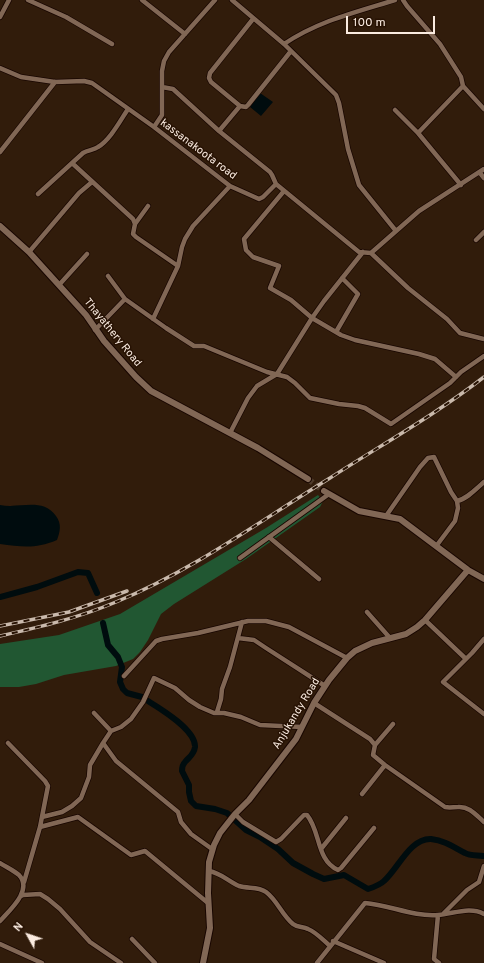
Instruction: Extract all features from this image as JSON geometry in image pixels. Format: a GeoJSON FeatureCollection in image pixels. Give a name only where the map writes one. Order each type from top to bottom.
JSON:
{"type":"FeatureCollection","features":[{"type":"Feature","properties":{"kind":"street"},"geometry":{"type":"LineString","coordinates":[[0,17],[9,0]]}},
{"type":"Feature","properties":{"kind":"street"},"geometry":{"type":"LineString","coordinates":[[28,0],[66,17],[112,44]]}},
{"type":"Feature","properties":{"kind":"street"},"geometry":{"type":"LineString","coordinates":[[143,0],[185,34]]}},
{"type":"Feature","properties":{"kind":"street"},"geometry":{"type":"LineString","coordinates":[[154,127],[162,115],[164,61],[169,52],[215,0]]}},
{"type":"Feature","properties":{"kind":"street"},"geometry":{"type":"LineString","coordinates":[[232,0],[284,44],[336,95],[348,149],[360,186],[396,231]]}},
{"type":"Feature","properties":{"kind":"street"},"geometry":{"type":"LineString","coordinates":[[284,44],[301,33],[337,17],[394,0]]}},
{"type":"Feature","properties":{"kind":"street"},"geometry":{"type":"LineString","coordinates":[[404,0],[407,6],[440,44],[461,77],[463,86],[484,109]]}},
{"type":"Feature","properties":{"kind":"street"},"geometry":{"type":"LineString","coordinates":[[253,19],[210,73],[209,78],[211,82],[240,106],[246,107],[291,51]]}},
{"type":"Feature","properties":{"kind":"street","name":"kassanakoota road"},"geometry":{"type":"LineString","coordinates":[[0,68],[21,77],[55,82],[84,81],[92,83],[154,127],[230,186],[259,199],[276,184]]}},
{"type":"Feature","properties":{"kind":"street"},"geometry":{"type":"LineString","coordinates":[[0,152],[55,82]]}},
{"type":"Feature","properties":{"kind":"street"},"geometry":{"type":"LineString","coordinates":[[418,133],[463,86]]}},
{"type":"Feature","properties":{"kind":"street"},"geometry":{"type":"LineString","coordinates":[[162,87],[173,89],[220,131],[270,172],[276,184],[284,191],[359,252],[371,253],[408,288],[447,319],[460,333],[484,339]]}},
{"type":"Feature","properties":{"kind":"street"},"geometry":{"type":"LineString","coordinates":[[220,131],[240,106]]}},
{"type":"Feature","properties":{"kind":"street"},"geometry":{"type":"LineString","coordinates":[[38,194],[83,153],[90,149],[96,148],[104,142],[128,110]]}},
{"type":"Feature","properties":{"kind":"street"},"geometry":{"type":"LineString","coordinates":[[395,110],[418,133],[461,185]]}},
{"type":"Feature","properties":{"kind":"street"},"geometry":{"type":"LineString","coordinates":[[72,163],[133,219],[135,224]]}},
{"type":"Feature","properties":{"kind":"street"},"geometry":{"type":"LineString","coordinates":[[371,253],[420,211],[484,169]]}},
{"type":"Feature","properties":{"kind":"street"},"geometry":{"type":"LineString","coordinates":[[480,173],[484,178]]}},
{"type":"Feature","properties":{"kind":"street"},"geometry":{"type":"LineString","coordinates":[[29,252],[79,193],[92,182]]}},
{"type":"Feature","properties":{"kind":"street"},"geometry":{"type":"LineString","coordinates":[[152,318],[178,266],[182,247],[193,226],[230,186]]}},
{"type":"Feature","properties":{"kind":"street"},"geometry":{"type":"LineString","coordinates":[[284,191],[244,239],[246,250],[253,257],[279,266],[270,288],[291,300],[312,318],[336,332],[355,340],[419,354],[434,359],[456,377]]}},
{"type":"Feature","properties":{"kind":"street"},"geometry":{"type":"LineString","coordinates":[[148,206],[135,224],[133,234],[178,266]]}},
{"type":"Feature","properties":{"kind":"street","name":"Thayathery Road"},"geometry":{"type":"LineString","coordinates":[[0,226],[29,252],[86,315],[95,330],[136,378],[151,391],[258,448],[308,479]]}},
{"type":"Feature","properties":{"kind":"street"},"geometry":{"type":"LineString","coordinates":[[476,240],[484,232]]}},
{"type":"Feature","properties":{"kind":"street"},"geometry":{"type":"LineString","coordinates":[[230,433],[248,398],[257,386],[277,374],[324,300],[363,252]]}},
{"type":"Feature","properties":{"kind":"street"},"geometry":{"type":"LineString","coordinates":[[59,285],[87,254]]}},
{"type":"Feature","properties":{"kind":"street"},"geometry":{"type":"LineString","coordinates":[[108,276],[125,299],[194,346],[204,346],[266,372],[287,377],[310,398],[365,408],[391,424],[437,392],[461,372],[484,356]]}},
{"type":"Feature","properties":{"kind":"street"},"geometry":{"type":"LineString","coordinates":[[336,332],[358,294],[342,278]]}},
{"type":"Feature","properties":{"kind":"street"},"geometry":{"type":"LineString","coordinates":[[95,330],[125,299]]}},
{"type":"Feature","properties":{"kind":"street"},"geometry":{"type":"LineString","coordinates":[[386,516],[420,467],[428,458],[434,457],[457,501],[458,508],[455,521],[437,545]]}},
{"type":"Feature","properties":{"kind":"street"},"geometry":{"type":"LineString","coordinates":[[457,501],[472,493],[484,482]]}},
{"type":"Feature","properties":{"kind":"street"},"geometry":{"type":"LineString","coordinates":[[240,558],[326,493],[359,511],[400,519],[437,545],[468,570],[484,579]]}},
{"type":"Feature","properties":{"kind":"street"},"geometry":{"type":"LineString","coordinates":[[269,537],[319,579]]}},
{"type":"Feature","properties":{"kind":"street","name":"Anjukandy Road"},"geometry":{"type":"LineString","coordinates":[[203,963],[210,928],[208,903],[209,862],[212,849],[220,833],[235,814],[249,800],[296,739],[314,703],[347,658],[355,651],[372,643],[406,634],[417,627],[425,620],[468,570]]}},
{"type":"Feature","properties":{"kind":"street"},"geometry":{"type":"LineString","coordinates":[[368,612],[390,638]]}},
{"type":"Feature","properties":{"kind":"street"},"geometry":{"type":"LineString","coordinates":[[425,620],[466,659]]}},
{"type":"Feature","properties":{"kind":"street"},"geometry":{"type":"LineString","coordinates":[[124,676],[156,641],[248,621],[266,621],[289,627],[347,658]]}},
{"type":"Feature","properties":{"kind":"street"},"geometry":{"type":"LineString","coordinates":[[217,712],[222,689],[242,622]]}},
{"type":"Feature","properties":{"kind":"street"},"geometry":{"type":"LineString","coordinates":[[238,638],[257,641],[325,686]]}},
{"type":"Feature","properties":{"kind":"street"},"geometry":{"type":"LineString","coordinates":[[484,639],[443,682],[484,714]]}},
{"type":"Feature","properties":{"kind":"street"},"geometry":{"type":"LineString","coordinates":[[42,817],[62,812],[72,806],[80,798],[89,777],[90,765],[103,743],[111,731],[121,727],[131,719],[143,702],[154,678],[175,688],[189,700],[214,713],[217,712],[246,718],[253,723],[302,727]]}},
{"type":"Feature","properties":{"kind":"street"},"geometry":{"type":"LineString","coordinates":[[314,703],[370,738],[375,745]]}},
{"type":"Feature","properties":{"kind":"street"},"geometry":{"type":"LineString","coordinates":[[94,713],[111,731]]}},
{"type":"Feature","properties":{"kind":"street"},"geometry":{"type":"LineString","coordinates":[[393,724],[375,745],[374,755],[385,765],[445,806],[450,808],[464,807],[469,809],[484,822]]}},
{"type":"Feature","properties":{"kind":"street"},"geometry":{"type":"LineString","coordinates":[[0,921],[21,896],[24,889],[24,882],[40,827],[48,786],[45,781],[8,743]]}},
{"type":"Feature","properties":{"kind":"street"},"geometry":{"type":"LineString","coordinates":[[103,743],[116,761],[178,812],[181,822],[191,834],[212,849]]}},
{"type":"Feature","properties":{"kind":"street"},"geometry":{"type":"LineString","coordinates":[[362,794],[385,765]]}},
{"type":"Feature","properties":{"kind":"street"},"geometry":{"type":"LineString","coordinates":[[235,814],[243,822],[276,842],[282,839],[304,815],[307,816],[316,830],[326,861],[338,870],[374,828]]}},
{"type":"Feature","properties":{"kind":"street"},"geometry":{"type":"LineString","coordinates":[[40,827],[78,816],[131,855],[144,851],[208,903]]}},
{"type":"Feature","properties":{"kind":"street"},"geometry":{"type":"LineString","coordinates":[[321,849],[346,818]]}},
{"type":"Feature","properties":{"kind":"street"},"geometry":{"type":"LineString","coordinates":[[0,862],[19,876],[24,882]]}},
{"type":"Feature","properties":{"kind":"street"},"geometry":{"type":"LineString","coordinates":[[438,963],[434,959],[434,956],[441,915],[467,890],[479,882],[484,866]]}},
{"type":"Feature","properties":{"kind":"street"},"geometry":{"type":"LineString","coordinates":[[209,870],[222,875],[238,885],[255,888],[266,892],[275,900],[280,910],[296,927],[308,928],[332,943],[384,963]]}},
{"type":"Feature","properties":{"kind":"street"},"geometry":{"type":"LineString","coordinates":[[21,896],[40,894],[48,899],[60,909],[90,942],[121,963]]}},
{"type":"Feature","properties":{"kind":"street"},"geometry":{"type":"LineString","coordinates":[[317,963],[365,903],[420,915],[441,915],[470,910],[484,914]]}},
{"type":"Feature","properties":{"kind":"street"},"geometry":{"type":"LineString","coordinates":[[132,939],[155,963]]}},
{"type":"Feature","properties":{"kind":"street"},"geometry":{"type":"LineString","coordinates":[[0,944],[42,963]]}},
{"type":"Feature","properties":{"kind":"street"},"geometry":{"type":"LineString","coordinates":[[26,956],[26,963]]}},
{"type":"Feature","properties":{"kind":"green space"},"geometry":{"type":"Polygon","coordinates":[[[318,495],[323,501],[320,507],[246,559],[174,604],[161,614],[148,640],[133,659],[116,666],[64,675],[36,684],[19,687],[0,687],[0,644],[59,635],[120,614],[266,528],[318,495]]]}},
{"type":"Feature","properties":{"kind":"shaded area"},"geometry":{"type":"Polygon","coordinates":[[[260,93],[273,102],[261,116],[250,107],[260,93]]]}},
{"type":"Feature","properties":{"kind":"shaded area"},"geometry":{"type":"Polygon","coordinates":[[[0,505],[37,505],[50,510],[56,516],[60,525],[57,540],[36,546],[0,544],[0,505]]]}},
{"type":"Feature","properties":{"kind":"waterway"},"geometry":{"type":"LineString","coordinates":[[0,597],[37,587],[78,572],[88,573],[97,593]]}},
{"type":"Feature","properties":{"kind":"waterway"},"geometry":{"type":"LineString","coordinates":[[103,623],[108,645],[118,657],[122,667],[120,682],[123,689],[127,693],[142,697]]}},
{"type":"Feature","properties":{"kind":"waterway"},"geometry":{"type":"LineString","coordinates":[[148,701],[177,721],[184,727],[194,740],[194,752],[184,763],[182,770],[189,785],[191,801],[196,806],[215,809],[227,813],[246,830],[260,837],[278,849],[293,863],[313,874],[324,879],[344,875],[368,889],[379,885],[384,881],[417,843],[431,839],[445,843],[467,854],[483,856]]}},
{"type":"Feature","properties":{"kind":"tunnel"},"geometry":{"type":"LineString","coordinates":[[308,479],[324,491]]}},
{"type":"Feature","properties":{"kind":"railway"},"geometry":{"type":"LineString","coordinates":[[0,636],[44,626],[87,613],[144,590],[172,576],[408,429],[484,377]]}},
{"type":"Feature","properties":{"kind":"railway"},"geometry":{"type":"LineString","coordinates":[[0,626],[69,612],[127,591]]}}]}
